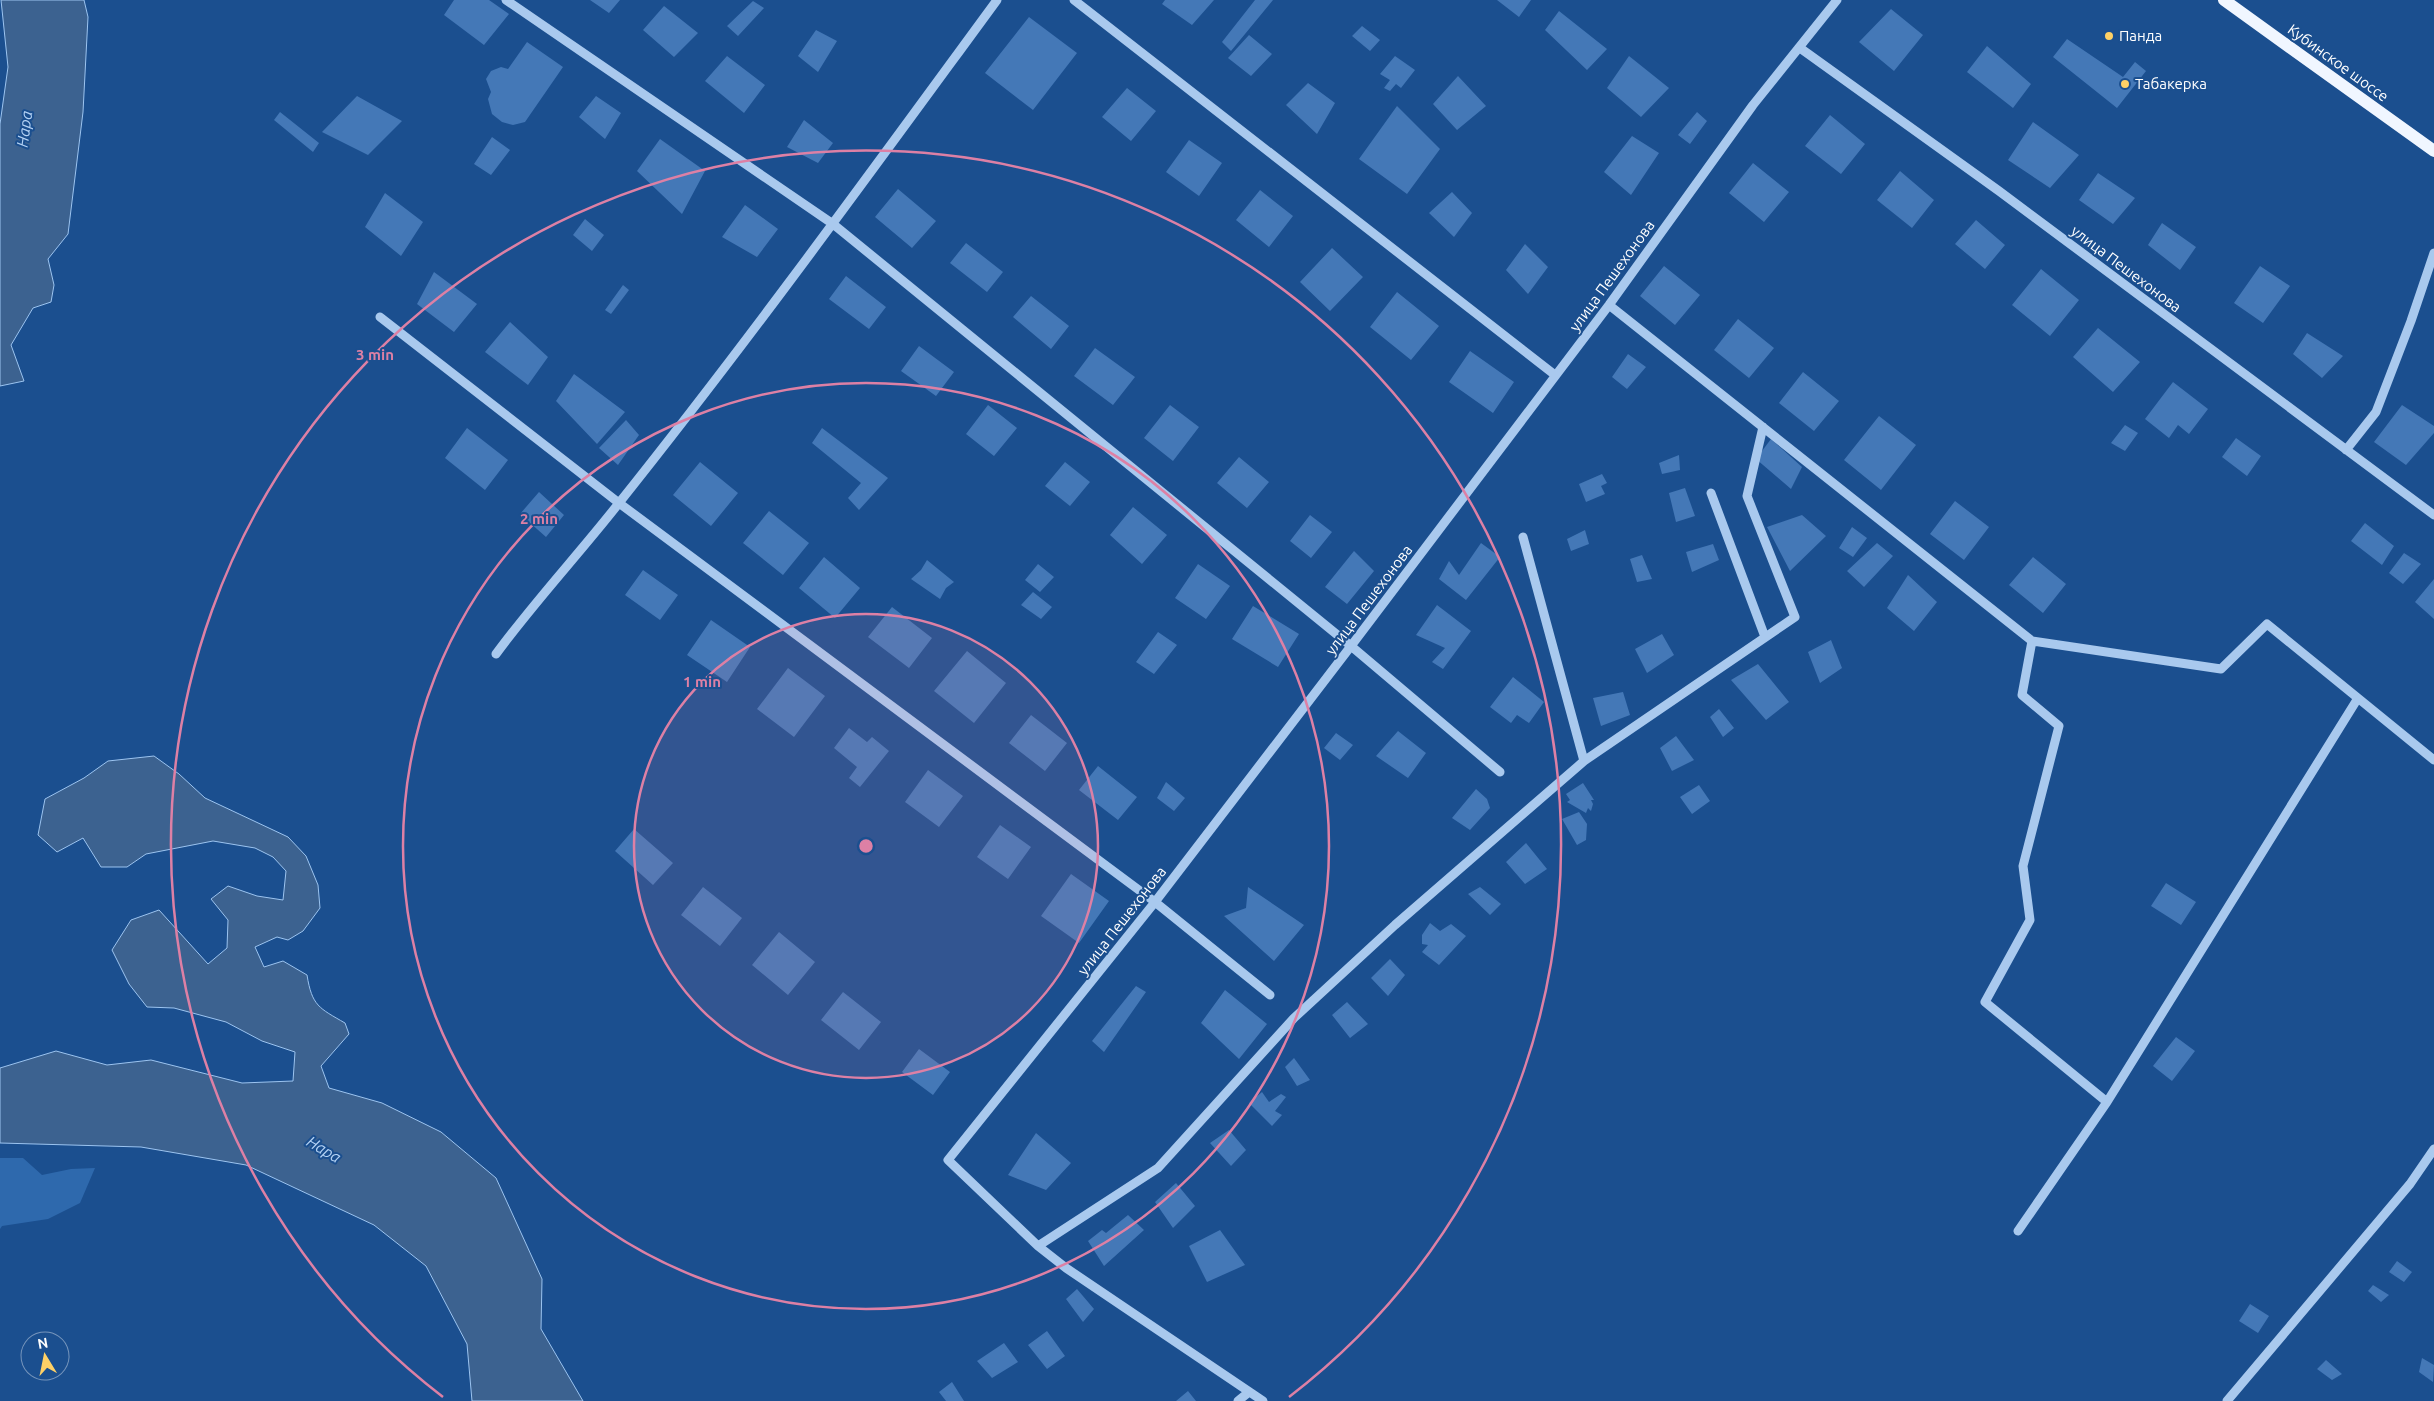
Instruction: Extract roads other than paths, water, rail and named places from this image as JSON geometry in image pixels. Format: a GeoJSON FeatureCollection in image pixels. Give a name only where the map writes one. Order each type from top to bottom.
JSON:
{"type":"FeatureCollection","features":[{"type":"Feature","properties":{"kind":"main road","name":"Кубинское шоссе"},"geometry":{"type":"LineString","coordinates":[[2224,0],[2434,151]]}},
{"type":"Feature","properties":{"kind":"street"},"geometry":{"type":"LineString","coordinates":[[506,0],[833,224],[1352,646],[1500,772]]}},
{"type":"Feature","properties":{"kind":"street"},"geometry":{"type":"LineString","coordinates":[[496,654],[619,503],[833,224],[997,0]]}},
{"type":"Feature","properties":{"kind":"street"},"geometry":{"type":"LineString","coordinates":[[1074,0],[1555,374]]}},
{"type":"Feature","properties":{"kind":"street","name":"улица Пешехонова"},"geometry":{"type":"LineString","coordinates":[[1038,1246],[948,1160],[1155,902],[1352,646],[1555,374],[1609,305],[1753,105],[1837,0]]}},
{"type":"Feature","properties":{"kind":"street","name":"улица Пешехонова"},"geometry":{"type":"LineString","coordinates":[[1800,48],[1998,191],[2434,515]]}},
{"type":"Feature","properties":{"kind":"street"},"geometry":{"type":"LineString","coordinates":[[2346,450],[2376,412],[2411,321],[2434,253]]}},
{"type":"Feature","properties":{"kind":"street"},"geometry":{"type":"LineString","coordinates":[[1609,305],[2032,641],[2220,669],[2267,624],[2434,760]]}},
{"type":"Feature","properties":{"kind":"street"},"geometry":{"type":"LineString","coordinates":[[380,317],[619,503],[1155,902],[1270,995]]}},
{"type":"Feature","properties":{"kind":"street"},"geometry":{"type":"LineString","coordinates":[[1263,1401],[1066,1268],[1038,1246],[1158,1168],[1294,1018],[1395,925],[1584,761],[1795,617],[1747,496],[1763,427]]}},
{"type":"Feature","properties":{"kind":"street"},"geometry":{"type":"LineString","coordinates":[[1711,493],[1765,637]]}},
{"type":"Feature","properties":{"kind":"street"},"geometry":{"type":"LineString","coordinates":[[1523,537],[1584,761]]}},
{"type":"Feature","properties":{"kind":"street"},"geometry":{"type":"LineString","coordinates":[[2032,641],[2022,695],[2058,726],[2023,866],[2030,920],[1985,1002],[2107,1102]]}},
{"type":"Feature","properties":{"kind":"street"},"geometry":{"type":"LineString","coordinates":[[2018,1231],[2107,1102],[2358,698]]}},
{"type":"Feature","properties":{"kind":"street"},"geometry":{"type":"LineString","coordinates":[[2227,1401],[2410,1184],[2434,1149]]}},
{"type":"Feature","properties":{"kind":"street"},"geometry":{"type":"LineString","coordinates":[[1238,1401],[1249,1392]]}},
{"type":"Feature","properties":{"kind":"water","name":"Нара"},"geometry":{"type":"Polygon","coordinates":[[[1,0],[84,0],[88,17],[83,112],[68,234],[48,259],[54,285],[51,302],[33,308],[11,345],[24,381],[0,386],[0,124],[8,67],[1,0]]]}},
{"type":"Feature","properties":{"kind":"water","name":"Нара"},"geometry":{"type":"Polygon","coordinates":[[[154,756],[179,774],[205,798],[288,837],[306,856],[318,885],[320,908],[303,931],[288,940],[277,937],[255,947],[264,967],[283,961],[307,975],[314,1000],[329,1014],[345,1023],[349,1034],[321,1066],[329,1088],[382,1103],[441,1132],[496,1178],[542,1279],[541,1329],[583,1401],[472,1401],[467,1344],[426,1266],[374,1225],[246,1165],[141,1147],[0,1143],[0,1068],[56,1051],[107,1065],[151,1060],[242,1083],[293,1081],[295,1052],[262,1041],[226,1022],[174,1008],[147,1007],[129,984],[112,950],[131,920],[159,910],[208,964],[227,948],[228,920],[211,899],[228,886],[257,896],[283,900],[286,871],[273,857],[255,848],[213,841],[146,854],[127,867],[101,867],[83,838],[57,852],[38,835],[45,799],[84,778],[108,761],[154,756]]]}},
{"type":"Feature","properties":{"kind":"place","name":"Панда"},"geometry":{"type":"Point","coordinates":[2109,36]}},
{"type":"Feature","properties":{"kind":"place","name":"Табакерка"},"geometry":{"type":"Point","coordinates":[2125,84]}}]}
